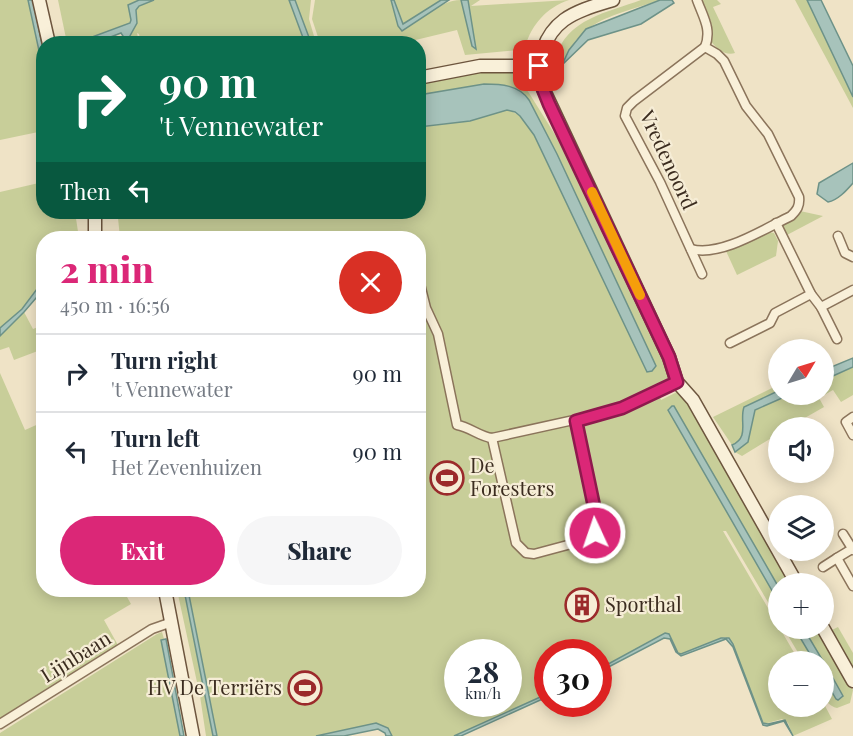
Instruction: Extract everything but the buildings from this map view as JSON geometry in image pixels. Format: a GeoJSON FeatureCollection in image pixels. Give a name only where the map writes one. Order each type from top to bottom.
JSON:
{"type":"FeatureCollection","features":[{"type":"Feature","properties":{"kind":"street"},"geometry":{"type":"LineString","coordinates":[[39,0],[47,36]]}},
{"type":"Feature","properties":{"kind":"street"},"geometry":{"type":"LineString","coordinates":[[613,0],[564,20],[551,33],[543,49],[539,66],[541,84],[666,348],[677,382],[693,400],[791,573]]}},
{"type":"Feature","properties":{"kind":"street"},"geometry":{"type":"LineString","coordinates":[[691,249],[699,252],[711,251],[791,216],[798,209],[799,197],[768,134],[746,106],[724,61],[705,47],[709,36],[697,0]]}},
{"type":"Feature","properties":{"kind":"street","name":"Vredenoord"},"geometry":{"type":"LineString","coordinates":[[702,274],[660,182],[625,116],[627,108],[634,101],[705,47]]}},
{"type":"Feature","properties":{"kind":"street"},"geometry":{"type":"LineString","coordinates":[[426,76],[480,66],[539,66]]}},
{"type":"Feature","properties":{"kind":"street"},"geometry":{"type":"LineString","coordinates":[[776,223],[811,294],[821,307],[837,339]]}},
{"type":"Feature","properties":{"kind":"street"},"geometry":{"type":"LineString","coordinates":[[838,236],[845,253],[853,257]]}},
{"type":"Feature","properties":{"kind":"street"},"geometry":{"type":"LineString","coordinates":[[821,307],[853,290]]}},
{"type":"Feature","properties":{"kind":"street"},"geometry":{"type":"LineString","coordinates":[[730,343],[771,323],[775,313],[811,294]]}},
{"type":"Feature","properties":{"kind":"street"},"geometry":{"type":"LineString","coordinates":[[426,308],[438,334],[457,425],[492,438],[576,421],[622,408],[677,382]]}},
{"type":"Feature","properties":{"kind":"street"},"geometry":{"type":"LineString","coordinates":[[853,417],[846,422],[853,435]]}},
{"type":"Feature","properties":{"kind":"street"},"geometry":{"type":"LineString","coordinates":[[492,438],[516,543],[526,553],[534,554],[582,542],[590,539],[595,533],[597,525],[595,511],[576,421]]}},
{"type":"Feature","properties":{"kind":"street"},"geometry":{"type":"LineString","coordinates":[[823,567],[853,549],[843,534]]}},
{"type":"Feature","properties":{"kind":"street"},"geometry":{"type":"LineString","coordinates":[[837,558],[850,572],[853,586]]}},
{"type":"Feature","properties":{"kind":"street"},"geometry":{"type":"LineString","coordinates":[[167,597],[193,736]]}},
{"type":"Feature","properties":{"kind":"street","name":"Lijnbaan"},"geometry":{"type":"LineString","coordinates":[[0,724],[152,629],[172,622]]}},
{"type":"Feature","properties":{"kind":"street"},"geometry":{"type":"LineString","coordinates":[[829,639],[853,681]]}},
{"type":"Feature","properties":{"kind":"green space"},"geometry":{"type":"Polygon","coordinates":[[[0,0],[28,0],[36,37],[36,132],[0,140],[0,0]]]}},
{"type":"Feature","properties":{"kind":"green space"},"geometry":{"type":"Polygon","coordinates":[[[58,0],[139,0],[130,4],[130,23],[97,36],[66,36],[58,0]]]}},
{"type":"Feature","properties":{"kind":"green space"},"geometry":{"type":"Polygon","coordinates":[[[154,0],[289,0],[302,36],[139,36],[137,33],[138,36],[130,36],[137,23],[136,10],[139,6],[154,0]]]}},
{"type":"Feature","properties":{"kind":"green space"},"geometry":{"type":"Polygon","coordinates":[[[295,0],[311,0],[309,19],[314,36],[308,36],[295,0]]]}},
{"type":"Feature","properties":{"kind":"green space"},"geometry":{"type":"Polygon","coordinates":[[[315,0],[391,0],[398,26],[415,21],[452,1],[461,0],[472,46],[475,49],[468,0],[480,0],[471,6],[569,0],[553,7],[541,18],[525,47],[518,50],[465,55],[457,30],[426,37],[318,36],[312,19],[315,0]]]}},
{"type":"Feature","properties":{"kind":"green space"},"geometry":{"type":"Polygon","coordinates":[[[394,0],[441,0],[403,24],[394,0]]]}},
{"type":"Feature","properties":{"kind":"green space"},"geometry":{"type":"Polygon","coordinates":[[[641,0],[660,0],[605,19],[591,26],[579,36],[563,67],[559,89],[554,78],[554,66],[561,45],[569,34],[578,26],[602,13],[641,0]]]}},
{"type":"Feature","properties":{"kind":"green space"},"geometry":{"type":"Polygon","coordinates":[[[702,0],[717,0],[721,4],[713,7],[735,53],[728,54],[722,51],[711,41],[709,15],[702,0]]]}},
{"type":"Feature","properties":{"kind":"green space"},"geometry":{"type":"Polygon","coordinates":[[[795,0],[807,0],[853,97],[853,108],[795,0]]]}},
{"type":"Feature","properties":{"kind":"green space"},"geometry":{"type":"Polygon","coordinates":[[[461,71],[516,72],[516,76],[569,157],[670,367],[668,379],[654,387],[659,395],[672,391],[660,397],[661,400],[677,392],[683,397],[768,542],[768,561],[779,561],[786,573],[770,573],[674,406],[669,408],[668,410],[768,584],[768,602],[726,531],[723,531],[768,608],[768,639],[786,639],[793,651],[768,651],[768,717],[831,717],[832,719],[793,736],[788,723],[782,719],[764,724],[731,641],[725,637],[681,654],[678,653],[667,633],[612,662],[612,639],[534,639],[534,700],[522,705],[522,639],[444,639],[444,717],[496,717],[454,736],[389,736],[381,728],[333,736],[217,736],[189,597],[426,597],[426,231],[119,231],[118,219],[426,219],[426,126],[469,121],[502,111],[511,111],[520,116],[534,135],[567,203],[656,366],[557,154],[527,97],[515,88],[498,84],[484,84],[426,94],[426,78],[461,71]]]}},
{"type":"Feature","properties":{"kind":"green space"},"geometry":{"type":"Polygon","coordinates":[[[36,184],[36,219],[76,219],[78,231],[36,231],[36,290],[22,309],[0,328],[0,192],[36,184]]]}},
{"type":"Feature","properties":{"kind":"green space"},"geometry":{"type":"Polygon","coordinates":[[[800,211],[823,216],[785,236],[782,225],[800,211]]]}},
{"type":"Feature","properties":{"kind":"green space"},"geometry":{"type":"Polygon","coordinates":[[[768,232],[774,233],[778,241],[776,256],[737,275],[726,251],[768,232]]]}},
{"type":"Feature","properties":{"kind":"green space"},"geometry":{"type":"Polygon","coordinates":[[[24,312],[33,329],[36,328],[36,352],[14,360],[9,347],[0,350],[0,336],[24,312]]]}},
{"type":"Feature","properties":{"kind":"green space"},"geometry":{"type":"Polygon","coordinates":[[[853,367],[853,395],[841,402],[834,392],[834,376],[853,367]]]}},
{"type":"Feature","properties":{"kind":"green space"},"geometry":{"type":"Polygon","coordinates":[[[0,373],[25,430],[36,425],[36,597],[127,597],[131,604],[104,620],[119,647],[22,707],[0,718],[0,373]]]}},
{"type":"Feature","properties":{"kind":"green space"},"geometry":{"type":"Polygon","coordinates":[[[768,390],[768,396],[744,407],[741,438],[732,445],[713,417],[768,390]]]}},
{"type":"Feature","properties":{"kind":"green space"},"geometry":{"type":"Polygon","coordinates":[[[768,404],[823,405],[824,407],[806,417],[768,417],[768,440],[742,456],[735,452],[746,439],[755,410],[768,404]]]}},
{"type":"Feature","properties":{"kind":"green space"},"geometry":{"type":"Polygon","coordinates":[[[179,597],[185,597],[213,736],[206,736],[200,696],[179,597]]]}},
{"type":"Feature","properties":{"kind":"green space"},"geometry":{"type":"Polygon","coordinates":[[[838,627],[853,653],[853,671],[834,638],[834,629],[838,627]]]}},
{"type":"Feature","properties":{"kind":"green space"},"geometry":{"type":"Polygon","coordinates":[[[162,632],[164,639],[161,640],[180,736],[0,736],[0,733],[162,632]]]}},
{"type":"Feature","properties":{"kind":"green space"},"geometry":{"type":"Polygon","coordinates":[[[790,639],[801,639],[808,651],[797,651],[790,639]]]}},
{"type":"Feature","properties":{"kind":"green space"},"geometry":{"type":"Polygon","coordinates":[[[810,639],[824,639],[831,651],[817,651],[810,639]]]}},
{"type":"Feature","properties":{"kind":"green space"},"geometry":{"type":"Polygon","coordinates":[[[834,657],[853,690],[850,703],[837,708],[834,707],[834,696],[836,699],[843,696],[834,681],[834,657]]]}},
{"type":"Feature","properties":{"kind":"water"},"geometry":{"type":"Polygon","coordinates":[[[28,0],[33,0],[40,36],[36,37],[28,0]]]}},
{"type":"Feature","properties":{"kind":"water"},"geometry":{"type":"Polygon","coordinates":[[[139,0],[154,0],[139,6],[136,10],[137,23],[130,36],[123,36],[121,33],[113,36],[95,36],[130,23],[128,5],[139,0]]]}},
{"type":"Feature","properties":{"kind":"water"},"geometry":{"type":"Polygon","coordinates":[[[289,0],[295,0],[308,36],[302,36],[289,0]]]}},
{"type":"Feature","properties":{"kind":"water"},"geometry":{"type":"Polygon","coordinates":[[[391,0],[394,0],[403,24],[441,0],[449,0],[402,31],[398,26],[391,0]]]}},
{"type":"Feature","properties":{"kind":"water"},"geometry":{"type":"Polygon","coordinates":[[[461,0],[468,0],[476,49],[472,46],[461,0]]]}},
{"type":"Feature","properties":{"kind":"water"},"geometry":{"type":"Polygon","coordinates":[[[660,0],[672,0],[674,3],[641,24],[588,40],[562,65],[569,50],[586,29],[660,0]]]}},
{"type":"Feature","properties":{"kind":"water"},"geometry":{"type":"Polygon","coordinates":[[[807,0],[821,0],[853,66],[853,97],[807,0]]]}},
{"type":"Feature","properties":{"kind":"water"},"geometry":{"type":"Polygon","coordinates":[[[484,84],[515,88],[525,95],[557,154],[656,366],[652,371],[647,372],[534,135],[520,116],[507,110],[470,121],[426,126],[426,94],[484,84]]]}},
{"type":"Feature","properties":{"kind":"water"},"geometry":{"type":"Polygon","coordinates":[[[853,163],[853,183],[842,195],[828,202],[817,194],[819,183],[853,163]]]}},
{"type":"Feature","properties":{"kind":"water"},"geometry":{"type":"Polygon","coordinates":[[[36,290],[36,298],[0,336],[0,328],[22,309],[36,290]]]}},
{"type":"Feature","properties":{"kind":"water"},"geometry":{"type":"Polygon","coordinates":[[[853,358],[853,367],[834,376],[834,366],[853,358]]]}},
{"type":"Feature","properties":{"kind":"water"},"geometry":{"type":"Polygon","coordinates":[[[768,396],[768,404],[755,410],[748,442],[735,452],[732,445],[741,438],[744,407],[768,396]]]}},
{"type":"Feature","properties":{"kind":"water"},"geometry":{"type":"Polygon","coordinates":[[[674,406],[770,573],[768,573],[768,584],[668,410],[674,406]]]}},
{"type":"Feature","properties":{"kind":"water"},"geometry":{"type":"Polygon","coordinates":[[[185,597],[189,597],[217,736],[213,736],[185,597]]]}},
{"type":"Feature","properties":{"kind":"water"},"geometry":{"type":"Polygon","coordinates":[[[665,633],[669,634],[678,653],[681,654],[721,638],[729,638],[733,644],[763,723],[785,720],[793,736],[784,721],[763,725],[733,647],[726,639],[681,656],[676,652],[670,639],[664,638],[612,665],[612,662],[665,633]]]}},
{"type":"Feature","properties":{"kind":"water"},"geometry":{"type":"Polygon","coordinates":[[[166,639],[184,736],[180,736],[161,640],[166,639]]]}},
{"type":"Feature","properties":{"kind":"water"},"geometry":{"type":"Polygon","coordinates":[[[801,639],[810,639],[817,651],[808,651],[801,639]]]}},
{"type":"Feature","properties":{"kind":"water"},"geometry":{"type":"Polygon","coordinates":[[[834,680],[843,696],[836,699],[834,696],[834,680]]]}},
{"type":"Feature","properties":{"kind":"water"},"geometry":{"type":"Polygon","coordinates":[[[534,700],[534,703],[522,708],[522,705],[534,700]]]}},
{"type":"Feature","properties":{"kind":"water"},"geometry":{"type":"Polygon","coordinates":[[[496,717],[503,717],[461,736],[454,736],[496,717]]]}},
{"type":"Feature","properties":{"kind":"water"},"geometry":{"type":"Polygon","coordinates":[[[376,723],[388,728],[392,736],[386,736],[378,729],[344,736],[316,736],[376,723]]]}},
{"type":"Feature","properties":{"kind":"slow traffic"},"geometry":{"type":"LineString","coordinates":[[592,192],[640,295]]}},
{"type":"Feature","properties":{"kind":"place","name":"De Foresters"},"geometry":{"type":"Point","coordinates":[447,478]}},
{"type":"Feature","properties":{"kind":"place","name":"Sporthal"},"geometry":{"type":"Point","coordinates":[582,605]}},
{"type":"Feature","properties":{"kind":"place","name":"HV De Terriërs"},"geometry":{"type":"Point","coordinates":[305,688]}},
{"type":"Feature","properties":{"kind":"route"},"geometry":{"type":"LineString","coordinates":[[539,66],[541,84],[549,104],[673,364],[677,382],[638,402],[576,421],[595,511],[597,525],[595,533]]}}]}
